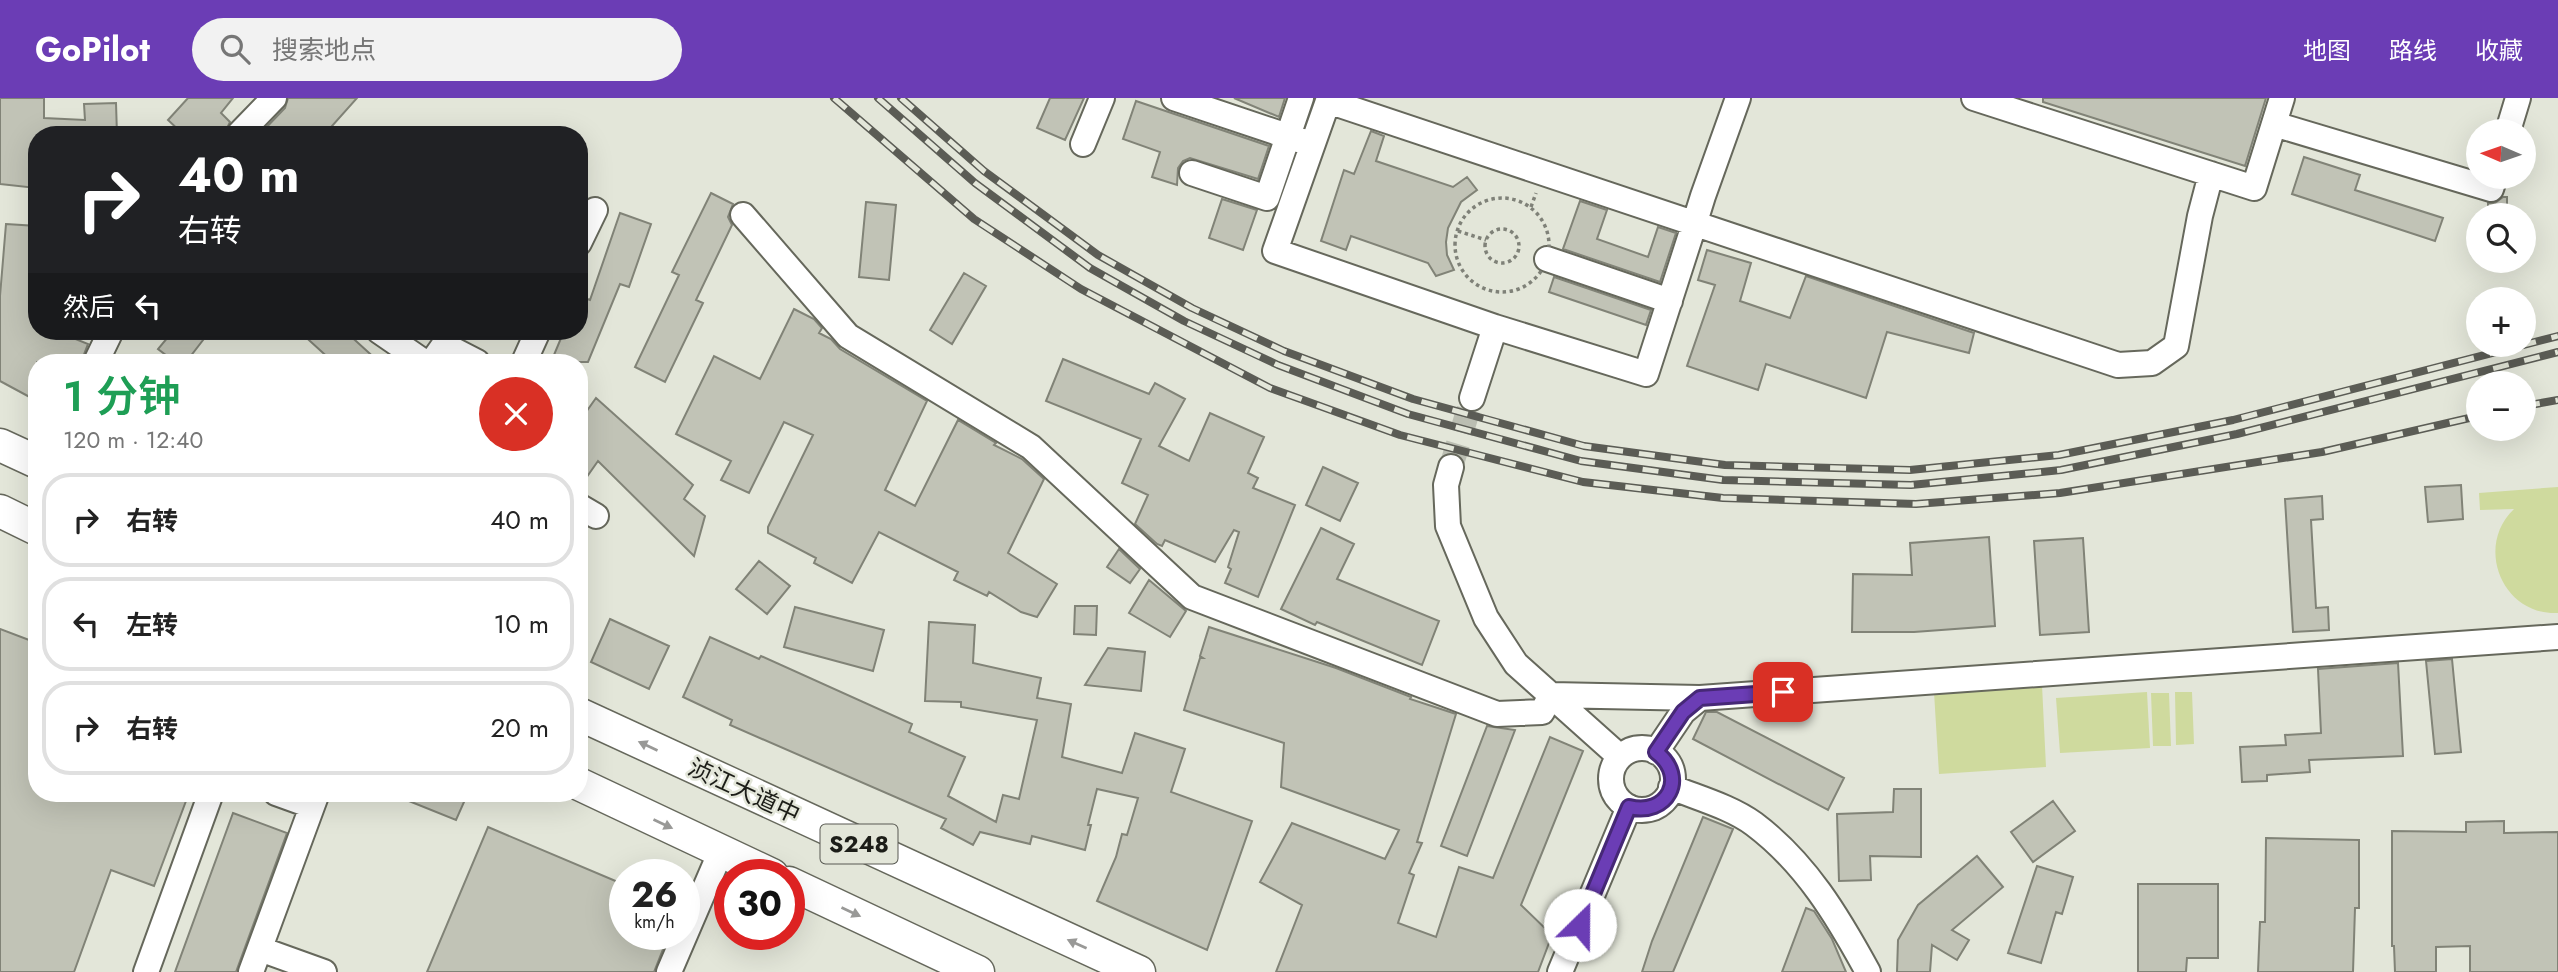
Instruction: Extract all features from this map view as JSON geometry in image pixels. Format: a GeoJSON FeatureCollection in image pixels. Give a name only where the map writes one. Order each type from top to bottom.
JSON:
{"type":"FeatureCollection","features":[{"type":"Feature","properties":{"kind":"main road"},"geometry":{"type":"LineString","coordinates":[[0,445],[28,458]]}},
{"type":"Feature","properties":{"kind":"main road"},"geometry":{"type":"LineString","coordinates":[[0,511],[28,525]]}},
{"type":"Feature","properties":{"kind":"main road","name":"浈江大道中"},"geometry":{"type":"LineString","coordinates":[[588,718],[1139,972]]}},
{"type":"Feature","properties":{"kind":"main road"},"geometry":{"type":"LineString","coordinates":[[588,788],[738,859]]}},
{"type":"Feature","properties":{"kind":"main road","name":"S248"},"geometry":{"type":"LineString","coordinates":[[805,891],[978,972]]}},
{"type":"Feature","properties":{"kind":"street"},"geometry":{"type":"LineString","coordinates":[[247,126],[274,98]]}},
{"type":"Feature","properties":{"kind":"street"},"geometry":{"type":"LineString","coordinates":[[1083,144],[1102,98]]}},
{"type":"Feature","properties":{"kind":"street"},"geometry":{"type":"LineString","coordinates":[[1174,98],[1312,144]]}},
{"type":"Feature","properties":{"kind":"street"},"geometry":{"type":"LineString","coordinates":[[1192,173],[1267,198],[1301,98]]}},
{"type":"Feature","properties":{"kind":"street"},"geometry":{"type":"LineString","coordinates":[[1738,98],[1695,225],[1646,374],[1495,327],[1275,251],[1328,100],[1695,225],[2118,365],[2152,363],[2176,346],[2200,216],[2211,174]]}},
{"type":"Feature","properties":{"kind":"street"},"geometry":{"type":"LineString","coordinates":[[1974,98],[2254,188],[2283,98]]}},
{"type":"Feature","properties":{"kind":"street"},"geometry":{"type":"LineString","coordinates":[[2512,119],[2518,98]]}},
{"type":"Feature","properties":{"kind":"street"},"geometry":{"type":"LineString","coordinates":[[2274,124],[2466,181]]}},
{"type":"Feature","properties":{"kind":"street"},"geometry":{"type":"LineString","coordinates":[[588,224],[595,210]]}},
{"type":"Feature","properties":{"kind":"street"},"geometry":{"type":"LineString","coordinates":[[743,215],[848,336],[1031,447],[1192,597],[1497,714],[1542,712],[1551,695]]}},
{"type":"Feature","properties":{"kind":"street"},"geometry":{"type":"LineString","coordinates":[[1547,259],[1670,301]]}},
{"type":"Feature","properties":{"kind":"street"},"geometry":{"type":"LineString","coordinates":[[1472,398],[1495,327]]}},
{"type":"Feature","properties":{"kind":"street"},"geometry":{"type":"LineString","coordinates":[[392,340],[412,354]]}},
{"type":"Feature","properties":{"kind":"street"},"geometry":{"type":"LineString","coordinates":[[438,354],[444,345],[461,354]]}},
{"type":"Feature","properties":{"kind":"street"},"geometry":{"type":"LineString","coordinates":[[1451,467],[1446,485],[1448,526],[1486,618],[1516,664],[1620,757]]}},
{"type":"Feature","properties":{"kind":"street"},"geometry":{"type":"LineString","coordinates":[[1551,695],[1700,698],[2558,637]]}},
{"type":"Feature","properties":{"kind":"street"},"geometry":{"type":"LineString","coordinates":[[1656,752],[1683,712],[1700,698]]}},
{"type":"Feature","properties":{"kind":"street"},"geometry":{"type":"LineString","coordinates":[[1638,748],[1656,752],[1670,766],[1672,777],[1667,797],[1650,809],[1629,807],[1620,801],[1611,784],[1611,774],[1620,757],[1638,748]]}},
{"type":"Feature","properties":{"kind":"street"},"geometry":{"type":"LineString","coordinates":[[1671,787],[1715,804],[1753,823],[1814,882],[1838,916],[1868,972]]}},
{"type":"Feature","properties":{"kind":"street"},"geometry":{"type":"LineString","coordinates":[[146,972],[208,802]]}},
{"type":"Feature","properties":{"kind":"street"},"geometry":{"type":"LineString","coordinates":[[313,802],[256,960],[324,972]]}},
{"type":"Feature","properties":{"kind":"street"},"geometry":{"type":"LineString","coordinates":[[1560,972],[1629,807]]}},
{"type":"Feature","properties":{"kind":"street"},"geometry":{"type":"LineString","coordinates":[[669,972],[721,851]]}},
{"type":"Feature","properties":{"kind":"path"},"geometry":{"type":"LineString","coordinates":[[1495,197],[1510,198],[1524,202],[1536,211],[1545,223],[1550,252],[1545,267],[1536,279],[1524,288],[1495,292],[1481,288],[1469,279],[1460,267],[1455,252],[1458,231],[1460,223],[1469,211],[1481,202],[1495,197]]}},
{"type":"Feature","properties":{"kind":"path"},"geometry":{"type":"LineString","coordinates":[[1504,228],[1512,231],[1520,245],[1518,253],[1513,260],[1497,263],[1486,251],[1486,240],[1496,230],[1504,228]]}},
{"type":"Feature","properties":{"kind":"path"},"geometry":{"type":"LineString","coordinates":[[1458,231],[1486,240]]}},
{"type":"Feature","properties":{"kind":"green space"},"geometry":{"type":"Polygon","coordinates":[[[2558,487],[2558,613],[2539,611],[2522,603],[2509,591],[2500,576],[2496,542],[2502,525],[2514,509],[2480,510],[2479,493],[2558,487]]]}},
{"type":"Feature","properties":{"kind":"green space"},"geometry":{"type":"Polygon","coordinates":[[[2042,685],[2046,767],[1939,774],[1934,692],[2042,685]]]}},
{"type":"Feature","properties":{"kind":"green space"},"geometry":{"type":"Polygon","coordinates":[[[2147,692],[2150,748],[2060,753],[2056,698],[2147,692]]]}},
{"type":"Feature","properties":{"kind":"green space"},"geometry":{"type":"Polygon","coordinates":[[[2175,692],[2192,692],[2194,744],[2176,745],[2175,692]]]}},
{"type":"Feature","properties":{"kind":"green space"},"geometry":{"type":"Polygon","coordinates":[[[2151,693],[2169,693],[2171,746],[2153,746],[2151,693]]]}},
{"type":"Feature","properties":{"kind":"building"},"geometry":{"type":"Polygon","coordinates":[[[0,98],[44,98],[44,118],[85,120],[84,104],[116,103],[117,126],[28,126],[28,187],[0,184],[0,98]]]}},
{"type":"Feature","properties":{"kind":"building"},"geometry":{"type":"Polygon","coordinates":[[[188,98],[233,98],[221,113],[230,122],[228,126],[174,126],[168,120],[188,98]]]}},
{"type":"Feature","properties":{"kind":"building"},"geometry":{"type":"Polygon","coordinates":[[[288,98],[357,98],[332,126],[268,126],[285,108],[288,98]]]}},
{"type":"Feature","properties":{"kind":"building"},"geometry":{"type":"Polygon","coordinates":[[[1050,98],[1084,98],[1065,140],[1037,128],[1050,98]]]}},
{"type":"Feature","properties":{"kind":"building"},"geometry":{"type":"Polygon","coordinates":[[[1234,98],[1285,98],[1279,117],[1234,98]]]}},
{"type":"Feature","properties":{"kind":"building"},"geometry":{"type":"Polygon","coordinates":[[[2043,98],[2266,98],[2245,166],[2043,102],[2043,98]]]}},
{"type":"Feature","properties":{"kind":"building"},"geometry":{"type":"Polygon","coordinates":[[[1136,101],[1269,146],[1258,179],[1190,158],[1183,161],[1178,168],[1177,185],[1152,177],[1160,152],[1123,139],[1136,101]]]}},
{"type":"Feature","properties":{"kind":"building"},"geometry":{"type":"Polygon","coordinates":[[[1371,131],[1384,136],[1376,161],[1453,187],[1467,177],[1477,190],[1461,202],[1448,228],[1447,255],[1454,270],[1436,276],[1428,263],[1351,236],[1346,250],[1321,241],[1344,170],[1354,174],[1371,131]]]}},
{"type":"Feature","properties":{"kind":"building"},"geometry":{"type":"Polygon","coordinates":[[[2304,157],[2360,175],[2355,190],[2443,218],[2435,241],[2292,194],[2304,157]]]}},
{"type":"Feature","properties":{"kind":"building"},"geometry":{"type":"Polygon","coordinates":[[[711,193],[733,204],[728,217],[732,225],[696,300],[703,303],[665,382],[635,367],[679,275],[672,272],[711,193]]]}},
{"type":"Feature","properties":{"kind":"building"},"geometry":{"type":"Polygon","coordinates":[[[2503,197],[2507,197],[2507,203],[2495,203],[2503,197]]]}},
{"type":"Feature","properties":{"kind":"building"},"geometry":{"type":"Polygon","coordinates":[[[1222,199],[1257,210],[1243,250],[1209,238],[1222,199]]]}},
{"type":"Feature","properties":{"kind":"building"},"geometry":{"type":"Polygon","coordinates":[[[1580,201],[1607,210],[1597,239],[1648,257],[1658,227],[1676,233],[1660,282],[1563,249],[1580,201]]]}},
{"type":"Feature","properties":{"kind":"building"},"geometry":{"type":"Polygon","coordinates":[[[866,202],[896,205],[889,280],[859,277],[866,202]]]}},
{"type":"Feature","properties":{"kind":"building"},"geometry":{"type":"Polygon","coordinates":[[[620,213],[651,224],[629,287],[620,284],[588,362],[588,354],[554,354],[560,340],[588,340],[588,299],[590,300],[620,213]]]}},
{"type":"Feature","properties":{"kind":"building"},"geometry":{"type":"Polygon","coordinates":[[[6,224],[28,225],[28,340],[78,340],[88,344],[84,354],[28,354],[28,396],[0,381],[0,296],[6,224]]]}},
{"type":"Feature","properties":{"kind":"building"},"geometry":{"type":"Polygon","coordinates":[[[1707,250],[1751,263],[1740,301],[1790,318],[1806,276],[1974,333],[1969,353],[1887,332],[1866,398],[1766,364],[1758,390],[1687,366],[1715,285],[1698,280],[1707,250]]]}},
{"type":"Feature","properties":{"kind":"building"},"geometry":{"type":"Polygon","coordinates":[[[964,273],[986,286],[952,344],[930,330],[964,273]]]}},
{"type":"Feature","properties":{"kind":"building"},"geometry":{"type":"Polygon","coordinates":[[[1554,277],[1651,310],[1646,325],[1549,292],[1554,277]]]}},
{"type":"Feature","properties":{"kind":"building"},"geometry":{"type":"Polygon","coordinates":[[[794,309],[814,319],[822,328],[819,333],[831,339],[840,349],[927,401],[885,490],[915,506],[958,420],[996,443],[994,445],[1022,459],[1044,479],[1008,553],[1057,584],[1037,617],[1021,612],[989,592],[987,596],[954,580],[958,572],[879,532],[852,583],[814,563],[816,558],[768,533],[768,527],[813,435],[784,422],[749,493],[721,480],[731,461],[676,434],[714,356],[760,379],[794,309]]]}},
{"type":"Feature","properties":{"kind":"building"},"geometry":{"type":"Polygon","coordinates":[[[166,340],[203,340],[192,354],[165,354],[158,349],[166,340]]]}},
{"type":"Feature","properties":{"kind":"building"},"geometry":{"type":"Polygon","coordinates":[[[309,340],[355,340],[370,354],[324,354],[309,340]]]}},
{"type":"Feature","properties":{"kind":"building"},"geometry":{"type":"Polygon","coordinates":[[[1063,359],[1149,394],[1155,383],[1185,399],[1159,446],[1189,461],[1210,413],[1264,437],[1248,473],[1258,478],[1253,488],[1295,505],[1258,597],[1225,583],[1239,532],[1234,530],[1215,562],[1165,540],[1162,546],[1157,544],[1135,524],[1148,495],[1122,483],[1141,439],[1046,401],[1063,359]]]}},
{"type":"Feature","properties":{"kind":"building"},"geometry":{"type":"Polygon","coordinates":[[[596,398],[693,485],[684,499],[705,516],[694,556],[598,461],[588,475],[588,409],[596,398]]]}},
{"type":"Feature","properties":{"kind":"building"},"geometry":{"type":"Polygon","coordinates":[[[1323,467],[1358,483],[1340,521],[1306,505],[1323,467]]]}},
{"type":"Feature","properties":{"kind":"building"},"geometry":{"type":"Polygon","coordinates":[[[2461,485],[2463,519],[2428,522],[2425,487],[2461,485]]]}},
{"type":"Feature","properties":{"kind":"building"},"geometry":{"type":"Polygon","coordinates":[[[2322,496],[2323,519],[2311,520],[2316,608],[2328,607],[2329,630],[2293,632],[2285,499],[2322,496]]]}},
{"type":"Feature","properties":{"kind":"building"},"geometry":{"type":"Polygon","coordinates":[[[1321,528],[1354,544],[1337,579],[1439,621],[1422,665],[1317,622],[1315,625],[1281,609],[1321,528]]]}},
{"type":"Feature","properties":{"kind":"building"},"geometry":{"type":"Polygon","coordinates":[[[1989,537],[1995,626],[1914,632],[1852,632],[1853,574],[1912,575],[1910,543],[1989,537]]]}},
{"type":"Feature","properties":{"kind":"building"},"geometry":{"type":"Polygon","coordinates":[[[2083,538],[2089,632],[2040,635],[2034,541],[2083,538]]]}},
{"type":"Feature","properties":{"kind":"building"},"geometry":{"type":"Polygon","coordinates":[[[1119,549],[1140,569],[1130,583],[1107,567],[1119,549]]]}},
{"type":"Feature","properties":{"kind":"building"},"geometry":{"type":"Polygon","coordinates":[[[759,561],[790,586],[767,614],[736,589],[759,561]]]}},
{"type":"Feature","properties":{"kind":"building"},"geometry":{"type":"Polygon","coordinates":[[[1149,580],[1186,611],[1170,637],[1129,613],[1149,580]]]}},
{"type":"Feature","properties":{"kind":"building"},"geometry":{"type":"Polygon","coordinates":[[[1075,606],[1097,606],[1096,635],[1074,634],[1075,606]]]}},
{"type":"Feature","properties":{"kind":"building"},"geometry":{"type":"Polygon","coordinates":[[[795,607],[884,630],[873,671],[784,647],[795,607]]]}},
{"type":"Feature","properties":{"kind":"building"},"geometry":{"type":"Polygon","coordinates":[[[610,619],[669,646],[649,689],[591,662],[610,619]]]}},
{"type":"Feature","properties":{"kind":"building"},"geometry":{"type":"Polygon","coordinates":[[[929,622],[975,625],[973,663],[1041,678],[1037,698],[1071,704],[1062,757],[1122,773],[1135,733],[1185,749],[1171,792],[1252,821],[1207,950],[1097,901],[1116,857],[1122,834],[1127,835],[1138,798],[1097,789],[1085,850],[1032,836],[1030,844],[980,832],[973,845],[941,828],[946,819],[730,725],[732,720],[683,697],[710,637],[759,659],[761,656],[912,724],[909,732],[965,757],[948,796],[996,822],[1003,795],[1019,799],[1037,720],[961,707],[961,702],[925,701],[929,622]]]}},
{"type":"Feature","properties":{"kind":"building"},"geometry":{"type":"Polygon","coordinates":[[[1209,627],[1336,668],[1411,697],[1410,699],[1456,714],[1417,842],[1422,843],[1409,873],[1414,875],[1398,923],[1436,937],[1459,867],[1493,878],[1550,737],[1583,751],[1521,905],[1552,935],[1538,972],[1276,972],[1302,905],[1260,882],[1292,823],[1385,859],[1399,830],[1281,787],[1284,743],[1184,710],[1200,658],[1203,658],[1200,656],[1209,627]]]}},
{"type":"Feature","properties":{"kind":"building"},"geometry":{"type":"Polygon","coordinates":[[[0,629],[28,640],[28,802],[186,802],[154,886],[111,870],[74,972],[0,972],[0,629]]]}},
{"type":"Feature","properties":{"kind":"building"},"geometry":{"type":"Polygon","coordinates":[[[1108,648],[1145,652],[1141,691],[1085,685],[1108,648]]]}},
{"type":"Feature","properties":{"kind":"building"},"geometry":{"type":"Polygon","coordinates":[[[2452,659],[2461,752],[2435,754],[2426,661],[2452,659]]]}},
{"type":"Feature","properties":{"kind":"building"},"geometry":{"type":"Polygon","coordinates":[[[2398,663],[2403,756],[2309,760],[2310,772],[2267,775],[2267,781],[2242,782],[2240,747],[2286,745],[2285,735],[2321,733],[2318,669],[2398,663]]]}},
{"type":"Feature","properties":{"kind":"building"},"geometry":{"type":"Polygon","coordinates":[[[1706,712],[1717,712],[1844,778],[1828,810],[1693,739],[1706,712]]]}},
{"type":"Feature","properties":{"kind":"building"},"geometry":{"type":"Polygon","coordinates":[[[1487,726],[1515,730],[1467,856],[1441,846],[1487,726]]]}},
{"type":"Feature","properties":{"kind":"building"},"geometry":{"type":"Polygon","coordinates":[[[1894,789],[1921,789],[1921,857],[1870,856],[1871,880],[1839,881],[1837,814],[1893,812],[1894,789]]]}},
{"type":"Feature","properties":{"kind":"building"},"geometry":{"type":"Polygon","coordinates":[[[2053,801],[2075,831],[2033,862],[2011,832],[2053,801]]]}},
{"type":"Feature","properties":{"kind":"building"},"geometry":{"type":"Polygon","coordinates":[[[411,802],[464,802],[456,820],[411,802]]]}},
{"type":"Feature","properties":{"kind":"building"},"geometry":{"type":"Polygon","coordinates":[[[233,813],[287,833],[236,972],[175,972],[233,813]]]}},
{"type":"Feature","properties":{"kind":"building"},"geometry":{"type":"Polygon","coordinates":[[[1703,817],[1733,829],[1673,972],[1642,972],[1652,941],[1703,817]]]}},
{"type":"Feature","properties":{"kind":"building"},"geometry":{"type":"Polygon","coordinates":[[[2504,821],[2504,833],[2558,832],[2558,972],[2470,972],[2470,946],[2436,947],[2436,972],[2395,972],[2392,946],[2392,831],[2466,832],[2466,822],[2504,821]]]}},
{"type":"Feature","properties":{"kind":"building"},"geometry":{"type":"Polygon","coordinates":[[[488,827],[609,878],[609,950],[663,950],[654,972],[427,972],[488,827]]]}},
{"type":"Feature","properties":{"kind":"building"},"geometry":{"type":"Polygon","coordinates":[[[2266,838],[2359,840],[2359,908],[2355,908],[2353,972],[2258,972],[2260,922],[2265,922],[2266,838]]]}},
{"type":"Feature","properties":{"kind":"building"},"geometry":{"type":"Polygon","coordinates":[[[1977,856],[2003,887],[1952,930],[1969,940],[1957,960],[1932,945],[1930,972],[1897,972],[1898,940],[1918,905],[1977,856]]]}},
{"type":"Feature","properties":{"kind":"building"},"geometry":{"type":"Polygon","coordinates":[[[2037,866],[2073,877],[2062,914],[2056,912],[2041,963],[2008,953],[2037,866]]]}},
{"type":"Feature","properties":{"kind":"building"},"geometry":{"type":"Polygon","coordinates":[[[2138,884],[2218,884],[2218,958],[2187,958],[2186,972],[2138,972],[2138,884]]]}},
{"type":"Feature","properties":{"kind":"building"},"geometry":{"type":"Polygon","coordinates":[[[1806,908],[1814,911],[1832,939],[1846,972],[1782,972],[1806,908]]]}},
{"type":"Feature","properties":{"kind":"tunnel"},"geometry":{"type":"LineString","coordinates":[[1451,467],[1472,398]]}},
{"type":"Feature","properties":{"kind":"railway"},"geometry":{"type":"LineString","coordinates":[[834,98],[974,219],[1081,289],[1270,388],[1400,435],[1583,482],[1723,498],[1916,504],[2060,493],[2322,452],[2466,419]]}},
{"type":"Feature","properties":{"kind":"railway"},"geometry":{"type":"LineString","coordinates":[[878,98],[975,183],[1090,268],[1184,321],[1278,365],[1408,414],[1581,461],[1723,480],[1911,485],[2061,470],[2237,434],[2558,352]]}},
{"type":"Feature","properties":{"kind":"railway"},"geometry":{"type":"LineString","coordinates":[[901,98],[984,171],[1098,255],[1192,308],[1284,351],[1413,399],[1584,446],[1725,465],[1910,470],[2059,455],[2233,420],[2558,336]]}},
{"type":"Feature","properties":{"kind":"railway"},"geometry":{"type":"LineString","coordinates":[[2536,404],[2558,400]]}},
{"type":"Feature","properties":{"kind":"route"},"geometry":{"type":"LineString","coordinates":[[1580,925],[1629,807],[1650,809],[1667,797],[1672,777],[1670,766],[1656,752],[1683,712],[1700,698],[1783,692]]}}]}
